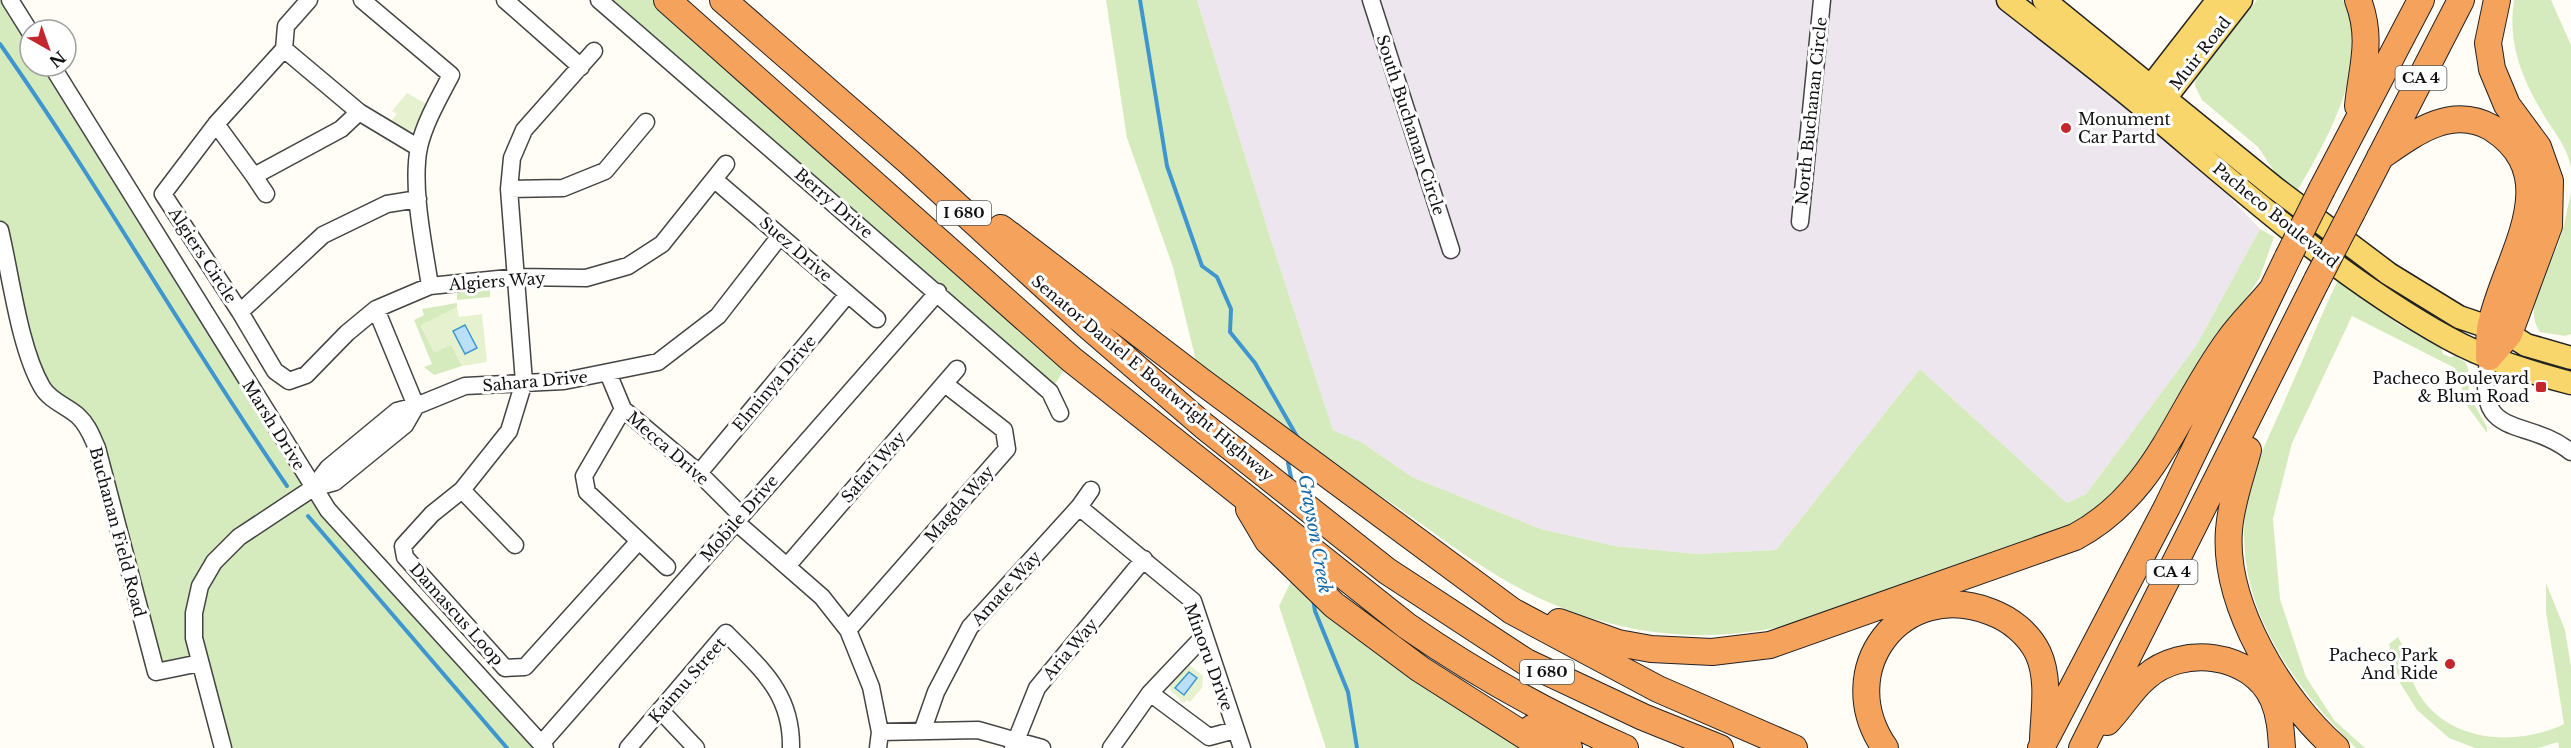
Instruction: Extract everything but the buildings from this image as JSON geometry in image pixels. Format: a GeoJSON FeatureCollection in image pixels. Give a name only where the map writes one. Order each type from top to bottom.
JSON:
{"type":"FeatureCollection","features":[{"type":"Feature","properties":{"kind":"highway","name":"Senator Daniel E Boatwright Highway"},"geometry":{"type":"LineString","coordinates":[[667,0],[1071,359],[1407,626],[1462,664],[1571,724],[1626,748]]}},
{"type":"Feature","properties":{"kind":"highway","name":"Senator Daniel E Boatwright Highway"},"geometry":{"type":"LineString","coordinates":[[723,0],[908,161],[1087,325],[1204,426],[1387,572],[1526,662],[1643,717],[1720,748]]}},
{"type":"Feature","properties":{"kind":"highway"},"geometry":{"type":"LineString","coordinates":[[2356,124],[2368,45],[2366,25],[2358,0]]}},
{"type":"Feature","properties":{"kind":"highway","name":"CA 4"},"geometry":{"type":"LineString","coordinates":[[2042,746],[2167,507],[2322,189],[2421,0]]}},
{"type":"Feature","properties":{"kind":"highway","name":"CA 4"},"geometry":{"type":"LineString","coordinates":[[2083,746],[2352,212],[2462,0]]}},
{"type":"Feature","properties":{"kind":"highway"},"geometry":{"type":"LineString","coordinates":[[2489,357],[2549,226],[2550,181],[2538,147],[2507,105],[2492,69],[2488,43],[2497,0]]}},
{"type":"Feature","properties":{"kind":"highway"},"geometry":{"type":"LineString","coordinates":[[2380,157],[2429,125],[2452,119],[2475,120],[2487,125],[2508,138],[2523,155],[2532,177],[2530,216],[2500,331]]}},
{"type":"Feature","properties":{"kind":"highway"},"geometry":{"type":"LineString","coordinates":[[908,161],[1029,248],[1201,381],[1512,611],[1592,656],[1658,689],[1794,748]]}},
{"type":"Feature","properties":{"kind":"highway"},"geometry":{"type":"LineString","coordinates":[[1455,568],[1535,612],[1577,630],[1618,643],[1682,652],[1712,652],[1770,645],[1798,637],[2053,547],[2109,516],[2141,482],[2228,341],[2271,291]]}},
{"type":"Feature","properties":{"kind":"highway"},"geometry":{"type":"LineString","coordinates":[[2258,400],[2248,452],[2236,483],[2230,522],[2231,569],[2242,613],[2265,661],[2290,696],[2336,748]]}},
{"type":"Feature","properties":{"kind":"highway"},"geometry":{"type":"LineString","coordinates":[[1241,496],[1268,541],[1296,571],[1334,605],[1420,669],[1544,748]]}},
{"type":"Feature","properties":{"kind":"highway"},"geometry":{"type":"LineString","coordinates":[[1884,748],[1874,733],[1866,710],[1865,679],[1879,644],[1904,619],[1923,609],[1951,602],[1979,607],[2003,616],[2024,633],[2038,652],[2045,675],[2042,746]]}},
{"type":"Feature","properties":{"kind":"highway"},"geometry":{"type":"LineString","coordinates":[[2083,746],[2146,676],[2173,661],[2194,656],[2234,663],[2254,675],[2272,696],[2281,722],[2282,748]]}},
{"type":"Feature","properties":{"kind":"highway"},"geometry":{"type":"LineString","coordinates":[[1420,669],[1569,748]]}},
{"type":"Feature","properties":{"kind":"main road","name":"Pacheco Boulevard"},"geometry":{"type":"LineString","coordinates":[[2008,0],[2147,110],[2279,221],[2375,292],[2448,338],[2525,372],[2571,383]]}},
{"type":"Feature","properties":{"kind":"main road","name":"Pacheco Boulevard"},"geometry":{"type":"LineString","coordinates":[[2044,0],[2159,91],[2275,188],[2389,274],[2459,317],[2500,331],[2526,345],[2571,358]]}},
{"type":"Feature","properties":{"kind":"main road","name":"Muir Road"},"geometry":{"type":"LineString","coordinates":[[2147,110],[2218,0]]}},
{"type":"Feature","properties":{"kind":"main road","name":"Muir Road"},"geometry":{"type":"LineString","coordinates":[[2159,91],[2241,0]]}},
{"type":"Feature","properties":{"kind":"street"},"geometry":{"type":"LineString","coordinates":[[10,0],[21,18]]}},
{"type":"Feature","properties":{"kind":"street"},"geometry":{"type":"LineString","coordinates":[[309,0],[286,26],[284,48],[359,112],[419,148]]}},
{"type":"Feature","properties":{"kind":"street"},"geometry":{"type":"LineString","coordinates":[[362,0],[451,75],[433,110],[419,148],[418,200],[430,286]]}},
{"type":"Feature","properties":{"kind":"street"},"geometry":{"type":"LineString","coordinates":[[505,0],[581,67]]}},
{"type":"Feature","properties":{"kind":"street","name":"Berry Drive"},"geometry":{"type":"LineString","coordinates":[[599,0],[938,292],[1050,392],[1060,413]]}},
{"type":"Feature","properties":{"kind":"street","name":"South Buchanan Circle"},"geometry":{"type":"LineString","coordinates":[[1371,0],[1451,250]]}},
{"type":"Feature","properties":{"kind":"street","name":"North Buchanan Circle"},"geometry":{"type":"LineString","coordinates":[[1800,222],[1822,0]]}},
{"type":"Feature","properties":{"kind":"street","name":"Algiers Circle"},"geometry":{"type":"LineString","coordinates":[[284,48],[216,124],[164,194],[275,370],[289,381]]}},
{"type":"Feature","properties":{"kind":"street"},"geometry":{"type":"LineString","coordinates":[[524,382],[509,189],[512,158],[524,130],[594,51]]}},
{"type":"Feature","properties":{"kind":"street","name":"Marsh Drive"},"geometry":{"type":"LineString","coordinates":[[59,78],[328,510],[543,746]]}},
{"type":"Feature","properties":{"kind":"street"},"geometry":{"type":"LineString","coordinates":[[254,176],[341,129],[359,112]]}},
{"type":"Feature","properties":{"kind":"street"},"geometry":{"type":"LineString","coordinates":[[509,189],[563,188],[605,171],[646,122]]}},
{"type":"Feature","properties":{"kind":"street"},"geometry":{"type":"LineString","coordinates":[[216,124],[266,194]]}},
{"type":"Feature","properties":{"kind":"street","name":"Algiers Way"},"geometry":{"type":"LineString","coordinates":[[289,381],[306,375],[347,333],[376,309],[430,286],[517,277],[586,279],[628,266],[662,244],[726,164]]}},
{"type":"Feature","properties":{"kind":"street","name":"Suez Drive"},"geometry":{"type":"LineString","coordinates":[[715,180],[877,319]]}},
{"type":"Feature","properties":{"kind":"street"},"geometry":{"type":"LineString","coordinates":[[240,312],[323,235],[387,204],[418,200]]}},
{"type":"Feature","properties":{"kind":"street","name":"Buchanan Field Road"},"geometry":{"type":"LineString","coordinates":[[0,230],[18,312],[37,375],[47,394],[79,417],[87,427],[97,448],[156,672],[200,663]]}},
{"type":"Feature","properties":{"kind":"street","name":"Sahara Drive"},"geometry":{"type":"LineString","coordinates":[[416,406],[465,386],[564,381],[658,362],[718,316],[780,236]]}},
{"type":"Feature","properties":{"kind":"street","name":"Mobile Drive"},"geometry":{"type":"LineString","coordinates":[[543,746],[938,292]]}},
{"type":"Feature","properties":{"kind":"street","name":"Elminya Drive"},"geometry":{"type":"LineString","coordinates":[[699,473],[848,294]]}},
{"type":"Feature","properties":{"kind":"street"},"geometry":{"type":"LineString","coordinates":[[223,748],[194,638],[194,613],[200,586],[214,562],[239,537],[313,488],[335,482],[405,425],[416,406],[376,309]]}},
{"type":"Feature","properties":{"kind":"street"},"geometry":{"type":"LineString","coordinates":[[2489,357],[2485,378],[2485,396],[2490,412],[2508,424],[2561,444],[2571,452]]}},
{"type":"Feature","properties":{"kind":"street","name":"Safari Way"},"geometry":{"type":"LineString","coordinates":[[788,565],[957,369]]}},
{"type":"Feature","properties":{"kind":"street","name":"Mecca Drive"},"geometry":{"type":"LineString","coordinates":[[608,373],[623,409],[699,473],[739,518],[822,597],[848,630],[871,687],[879,740]]}},
{"type":"Feature","properties":{"kind":"street","name":"Damascus Loop"},"geometry":{"type":"LineString","coordinates":[[524,382],[509,431],[462,490],[432,514],[403,546],[405,557],[505,668],[525,667],[638,542]]}},
{"type":"Feature","properties":{"kind":"street","name":"Magda Way"},"geometry":{"type":"LineString","coordinates":[[848,630],[1007,449],[1004,430],[945,384]]}},
{"type":"Feature","properties":{"kind":"street"},"geometry":{"type":"LineString","coordinates":[[623,409],[584,476],[587,492],[667,567]]}},
{"type":"Feature","properties":{"kind":"street"},"geometry":{"type":"LineString","coordinates":[[462,490],[515,545]]}},
{"type":"Feature","properties":{"kind":"street","name":"Amate Way"},"geometry":{"type":"LineString","coordinates":[[922,729],[936,692],[970,627],[1079,507],[1091,490]]}},
{"type":"Feature","properties":{"kind":"street","name":"Minoru Drive"},"geometry":{"type":"LineString","coordinates":[[1079,507],[1144,559],[1192,602],[1242,748]]}},
{"type":"Feature","properties":{"kind":"street","name":"Aria Way"},"geometry":{"type":"LineString","coordinates":[[1014,743],[1037,688],[1144,559]]}},
{"type":"Feature","properties":{"kind":"street","name":"Kaimu Street"},"geometry":{"type":"LineString","coordinates":[[628,748],[726,633],[773,681],[785,711],[791,748]]}},
{"type":"Feature","properties":{"kind":"street"},"geometry":{"type":"LineString","coordinates":[[1111,748],[1150,693],[1204,636]]}},
{"type":"Feature","properties":{"kind":"street"},"geometry":{"type":"LineString","coordinates":[[1150,693],[1209,737],[1235,730]]}},
{"type":"Feature","properties":{"kind":"street"},"geometry":{"type":"LineString","coordinates":[[660,710],[696,748]]}},
{"type":"Feature","properties":{"kind":"street"},"geometry":{"type":"LineString","coordinates":[[879,740],[922,729],[978,730],[1014,743],[1042,748]]}},
{"type":"Feature","properties":{"kind":"shaded area"},"geometry":{"type":"Polygon","coordinates":[[[1197,0],[2008,0],[2147,110],[2260,229],[2196,346],[2086,494],[2067,503],[1920,369],[1776,550],[1697,554],[1615,546],[1541,529],[1412,477],[1363,443],[1333,430],[1271,240],[1197,0]]]}},
{"type":"Feature","properties":{"kind":"green space"},"geometry":{"type":"Polygon","coordinates":[[[0,0],[11,0],[22,18],[18,18],[18,78],[59,78],[313,488],[545,748],[223,748],[200,663],[156,672],[97,448],[47,394],[0,230],[0,0]]]}},
{"type":"Feature","properties":{"kind":"green space"},"geometry":{"type":"Polygon","coordinates":[[[599,0],[667,0],[1071,359],[1050,392],[599,0]]]}},
{"type":"Feature","properties":{"kind":"green space"},"geometry":{"type":"Polygon","coordinates":[[[1106,0],[1197,0],[1271,240],[1333,430],[1363,443],[1412,477],[1541,529],[1615,546],[1697,554],[1776,550],[1920,369],[2067,503],[2086,494],[2196,346],[2260,229],[2274,237],[2260,277],[2124,487],[2095,510],[2067,527],[1788,625],[1756,631],[1693,635],[1632,628],[1571,611],[1541,599],[1499,577],[1359,481],[1201,381],[1173,267],[1127,138],[1106,0]]]}},
{"type":"Feature","properties":{"kind":"green space"},"geometry":{"type":"Polygon","coordinates":[[[2257,0],[2343,0],[2352,21],[2354,45],[2351,71],[2343,97],[2321,148],[2297,191],[2278,177],[2258,147],[2202,100],[2195,86],[2196,77],[2257,0]]]}},
{"type":"Feature","properties":{"kind":"green space"},"geometry":{"type":"Polygon","coordinates":[[[2514,0],[2551,0],[2571,45],[2571,168],[2565,149],[2539,107],[2519,64],[2513,33],[2514,0]]]}},
{"type":"Feature","properties":{"kind":"green space"},"geometry":{"type":"Polygon","coordinates":[[[407,93],[428,105],[416,129],[407,132],[390,122],[397,114],[392,111],[407,93]]]}},
{"type":"Feature","properties":{"kind":"green space"},"geometry":{"type":"Polygon","coordinates":[[[2571,193],[2571,334],[2565,336],[2540,332],[2535,321],[2534,310],[2539,286],[2562,234],[2571,193]]]}},
{"type":"Feature","properties":{"kind":"green space"},"geometry":{"type":"Polygon","coordinates":[[[2338,280],[2398,324],[2441,348],[2443,354],[2450,357],[2455,356],[2465,362],[2468,368],[2469,395],[2487,427],[2487,433],[2468,407],[2455,368],[2352,316],[2292,443],[2273,519],[2280,599],[2306,677],[2334,720],[2365,748],[2356,748],[2329,720],[2282,658],[2264,624],[2251,589],[2245,552],[2245,513],[2254,473],[2338,280]]]}},
{"type":"Feature","properties":{"kind":"green space"},"geometry":{"type":"Polygon","coordinates":[[[457,290],[490,290],[490,297],[457,300],[457,290]]]}},
{"type":"Feature","properties":{"kind":"green space"},"geometry":{"type":"Polygon","coordinates":[[[457,303],[457,307],[421,326],[434,352],[451,344],[462,366],[434,375],[424,367],[432,364],[414,320],[424,315],[422,309],[457,303]]]}},
{"type":"Feature","properties":{"kind":"green space"},"geometry":{"type":"Polygon","coordinates":[[[457,307],[459,317],[482,314],[487,362],[462,366],[451,345],[434,353],[421,325],[457,307]]]}},
{"type":"Feature","properties":{"kind":"green space"},"geometry":{"type":"Polygon","coordinates":[[[1296,571],[1544,748],[1326,748],[1279,606],[1296,571]]]}},
{"type":"Feature","properties":{"kind":"green space"},"geometry":{"type":"Polygon","coordinates":[[[2546,583],[2565,630],[2571,667],[2571,748],[2559,748],[2558,742],[2538,748],[2475,748],[2449,738],[2417,710],[2400,683],[2389,644],[2398,637],[2416,689],[2428,707],[2444,720],[2462,730],[2482,735],[2524,736],[2545,732],[2564,724],[2546,612],[2546,583]]]}},
{"type":"Feature","properties":{"kind":"green space"},"geometry":{"type":"Polygon","coordinates":[[[1188,664],[1203,676],[1202,688],[1190,702],[1187,700],[1184,703],[1170,690],[1170,685],[1188,664]]]}},
{"type":"Feature","properties":{"kind":"water"},"geometry":{"type":"Polygon","coordinates":[[[465,325],[477,348],[465,354],[453,331],[465,325]]]}},
{"type":"Feature","properties":{"kind":"water"},"geometry":{"type":"Polygon","coordinates":[[[1189,672],[1197,678],[1184,695],[1175,688],[1189,672]]]}},
{"type":"Feature","properties":{"kind":"waterway","name":"Grayson Creek"},"geometry":{"type":"LineString","coordinates":[[1140,0],[1167,166],[1202,266],[1217,277],[1231,309],[1230,332],[1255,363],[1299,440]]}},
{"type":"Feature","properties":{"kind":"waterway"},"geometry":{"type":"LineString","coordinates":[[0,44],[73,153],[214,376],[287,486]]}},
{"type":"Feature","properties":{"kind":"waterway","name":"Grayson Creek"},"geometry":{"type":"LineString","coordinates":[[1291,457],[1288,463],[1292,482]]}},
{"type":"Feature","properties":{"kind":"waterway"},"geometry":{"type":"LineString","coordinates":[[308,516],[507,748]]}},
{"type":"Feature","properties":{"kind":"waterway","name":"Grayson Creek"},"geometry":{"type":"LineString","coordinates":[[1313,599],[1315,611],[1348,692],[1357,748]]}},
{"type":"Feature","properties":{"kind":"place","name":"Monument Car Partd"},"geometry":{"type":"Point","coordinates":[2066,128]}},
{"type":"Feature","properties":{"kind":"place","name":"Pacheco Boulevard & Blum Road"},"geometry":{"type":"Point","coordinates":[2541,387]}},
{"type":"Feature","properties":{"kind":"place","name":"Pacheco Park And Ride"},"geometry":{"type":"Point","coordinates":[2450,664]}}]}
